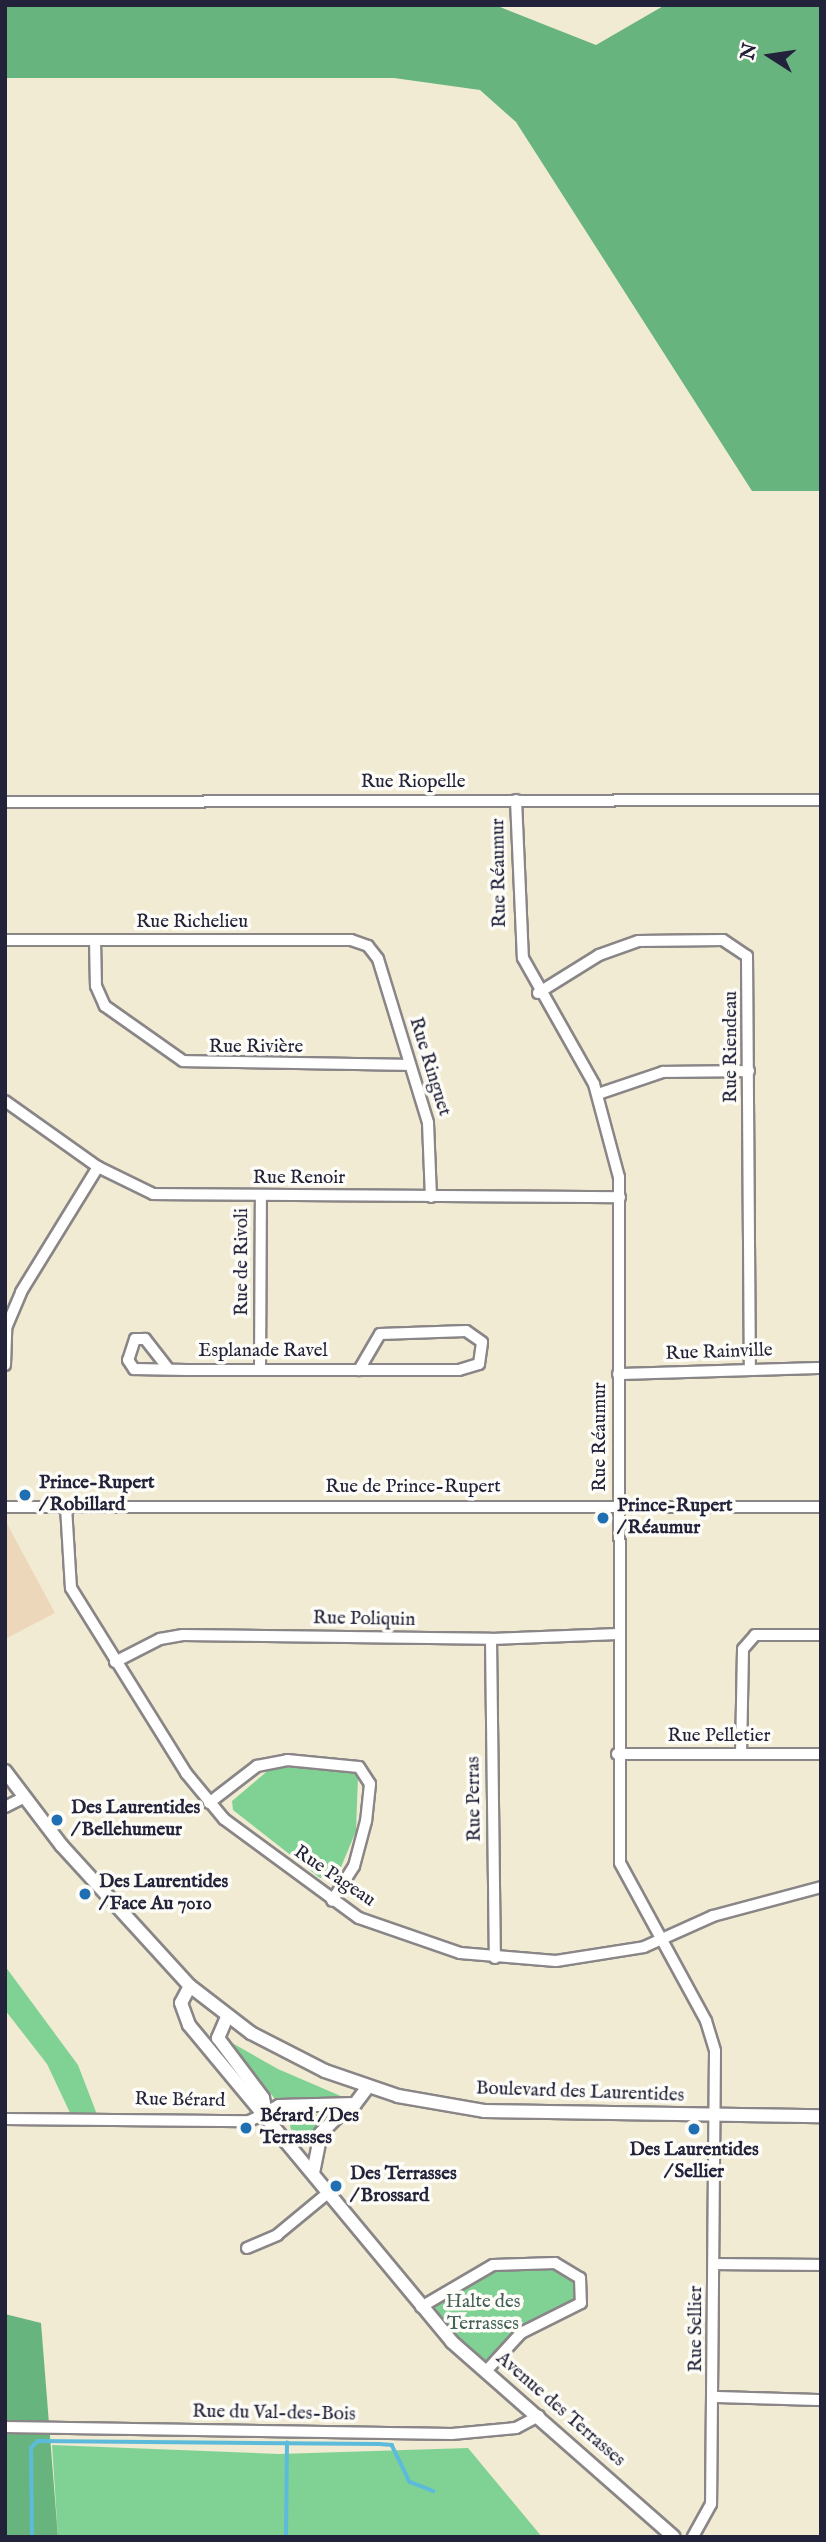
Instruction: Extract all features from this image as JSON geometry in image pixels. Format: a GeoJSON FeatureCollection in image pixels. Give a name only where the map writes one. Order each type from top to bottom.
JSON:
{"type":"FeatureCollection","features":[{"type":"Feature","properties":{"kind":"street","name":"Rue Réaumur"},"geometry":{"type":"LineString","coordinates":[[516,800],[518,932],[538,993],[598,1094],[620,1197],[617,1754],[620,1863],[657,1941],[709,2028],[717,2116]]}},
{"type":"Feature","properties":{"kind":"street","name":"Rue Riopelle"},"geometry":{"type":"LineString","coordinates":[[5,802],[821,800]]}},
{"type":"Feature","properties":{"kind":"street","name":"Rue Richelieu"},"geometry":{"type":"LineString","coordinates":[[5,940],[351,940],[375,952]]}},
{"type":"Feature","properties":{"kind":"street","name":"Rue Rivière"},"geometry":{"type":"LineString","coordinates":[[95,940],[96,986],[105,1006],[183,1061],[410,1065]]}},
{"type":"Feature","properties":{"kind":"street","name":"Rue Riendeau"},"geometry":{"type":"LineString","coordinates":[[538,993],[625,944],[737,944],[750,971],[750,1368]]}},
{"type":"Feature","properties":{"kind":"street","name":"Rue Ringuet"},"geometry":{"type":"LineString","coordinates":[[375,952],[430,1134],[431,1197]]}},
{"type":"Feature","properties":{"kind":"street"},"geometry":{"type":"LineString","coordinates":[[598,1094],[663,1072],[749,1071]]}},
{"type":"Feature","properties":{"kind":"street","name":"Rue Renoir"},"geometry":{"type":"LineString","coordinates":[[5,1101],[98,1167],[153,1194],[261,1197],[620,1197]]}},
{"type":"Feature","properties":{"kind":"street"},"geometry":{"type":"LineString","coordinates":[[5,1365],[6,1328],[21,1292],[98,1167]]}},
{"type":"Feature","properties":{"kind":"street","name":"Rue de Rivoli"},"geometry":{"type":"LineString","coordinates":[[260,1369],[261,1197]]}},
{"type":"Feature","properties":{"kind":"street","name":"Esplanade Ravel"},"geometry":{"type":"LineString","coordinates":[[167,1367],[359,1370],[472,1368],[482,1342],[467,1331],[380,1334],[359,1370]]}},
{"type":"Feature","properties":{"kind":"street","name":"Rue Rainville"},"geometry":{"type":"LineString","coordinates":[[618,1374],[821,1368]]}},
{"type":"Feature","properties":{"kind":"street","name":"Rue de Prince-Rupert"},"geometry":{"type":"LineString","coordinates":[[5,1507],[821,1507]]}},
{"type":"Feature","properties":{"kind":"street","name":"Rue Pageau"},"geometry":{"type":"LineString","coordinates":[[66,1507],[71,1588],[115,1662],[209,1803],[332,1901],[415,1941],[495,1958],[556,1961],[657,1941],[775,1895],[821,1887]]}},
{"type":"Feature","properties":{"kind":"street","name":"Rue Poliquin"},"geometry":{"type":"LineString","coordinates":[[115,1662],[160,1639],[183,1635],[491,1639],[618,1634]]}},
{"type":"Feature","properties":{"kind":"street"},"geometry":{"type":"LineString","coordinates":[[741,1754],[743,1649],[755,1635],[821,1634]]}},
{"type":"Feature","properties":{"kind":"street","name":"Rue Perras"},"geometry":{"type":"LineString","coordinates":[[491,1639],[495,1958]]}},
{"type":"Feature","properties":{"kind":"street","name":"Rue Pelletier"},"geometry":{"type":"LineString","coordinates":[[617,1754],[821,1754]]}},
{"type":"Feature","properties":{"kind":"street"},"geometry":{"type":"LineString","coordinates":[[209,1803],[257,1766],[286,1760],[359,1767],[370,1784],[366,1821],[354,1866],[332,1901]]}},
{"type":"Feature","properties":{"kind":"street","name":"Boulevard des Laurentides"},"geometry":{"type":"LineString","coordinates":[[5,1771],[23,1798],[190,1986],[227,2017],[294,2056],[369,2087],[496,2112],[821,2116]]}},
{"type":"Feature","properties":{"kind":"street"},"geometry":{"type":"LineString","coordinates":[[5,1807],[23,1798]]}},
{"type":"Feature","properties":{"kind":"street","name":"Avenue des Terrasses"},"geometry":{"type":"LineString","coordinates":[[190,1986],[181,2003],[186,2020],[253,2106],[266,2113],[421,2307],[486,2371],[674,2537]]}},
{"type":"Feature","properties":{"kind":"street","name":"Avenue des Terrasses"},"geometry":{"type":"LineString","coordinates":[[227,2017],[218,2038],[263,2098],[266,2113]]}},
{"type":"Feature","properties":{"kind":"street"},"geometry":{"type":"LineString","coordinates":[[313,2173],[321,2133],[349,2104],[361,2102],[369,2087]]}},
{"type":"Feature","properties":{"kind":"street","name":"Rue Bérard"},"geometry":{"type":"LineString","coordinates":[[5,2119],[246,2121],[279,2106],[349,2104]]}},
{"type":"Feature","properties":{"kind":"street","name":"Rue Sellier"},"geometry":{"type":"LineString","coordinates":[[693,2537],[711,2504],[717,2116]]}},
{"type":"Feature","properties":{"kind":"street"},"geometry":{"type":"LineString","coordinates":[[247,2248],[276,2235],[329,2192]]}},
{"type":"Feature","properties":{"kind":"street"},"geometry":{"type":"LineString","coordinates":[[421,2307],[493,2265],[555,2263],[580,2278],[581,2303],[521,2333],[486,2371]]}},
{"type":"Feature","properties":{"kind":"street"},"geometry":{"type":"LineString","coordinates":[[715,2264],[821,2265]]}},
{"type":"Feature","properties":{"kind":"street"},"geometry":{"type":"LineString","coordinates":[[714,2397],[821,2400]]}},
{"type":"Feature","properties":{"kind":"street","name":"Rue du Val-des-Bois"},"geometry":{"type":"LineString","coordinates":[[5,2427],[452,2434],[516,2428],[539,2416]]}},
{"type":"Feature","properties":{"kind":"shaded area"},"geometry":{"type":"Polygon","coordinates":[[[5,1520],[55,1613],[5,1639],[5,1520]]]}},
{"type":"Feature","properties":{"kind":"green space"},"geometry":{"type":"Polygon","coordinates":[[[5,5],[495,5],[596,45],[665,5],[821,5],[821,491],[752,491],[516,122],[480,90],[394,78],[5,78],[5,5]]]}},
{"type":"Feature","properties":{"kind":"green space"},"geometry":{"type":"Polygon","coordinates":[[[271,1768],[348,1768],[358,1777],[356,1831],[339,1872],[320,1878],[233,1810],[232,1801],[271,1768]]]}},
{"type":"Feature","properties":{"kind":"green space"},"geometry":{"type":"Polygon","coordinates":[[[5,1966],[78,2065],[98,2117],[72,2117],[47,2064],[5,2010],[5,1966]]]}},
{"type":"Feature","properties":{"kind":"green space"},"geometry":{"type":"Polygon","coordinates":[[[225,2039],[278,2069],[343,2097],[276,2100],[225,2039]]]}},
{"type":"Feature","properties":{"kind":"green space"},"geometry":{"type":"Polygon","coordinates":[[[305,2109],[315,2114],[320,2124],[315,2134],[305,2139],[295,2134],[290,2124],[295,2114],[305,2109]]]}},
{"type":"Feature","properties":{"kind":"green space","name":"Halte des Terrasses"},"geometry":{"type":"Polygon","coordinates":[[[555,2263],[580,2278],[581,2303],[538,2323],[486,2371],[421,2307],[471,2272],[555,2263]]]}},
{"type":"Feature","properties":{"kind":"green space"},"geometry":{"type":"Polygon","coordinates":[[[5,2314],[41,2323],[58,2537],[5,2537],[5,2314]]]}},
{"type":"Feature","properties":{"kind":"green space"},"geometry":{"type":"Polygon","coordinates":[[[52,2445],[279,2454],[468,2448],[542,2537],[58,2537],[52,2445]]]}},
{"type":"Feature","properties":{"kind":"waterway"},"geometry":{"type":"LineString","coordinates":[[32,2537],[31,2448],[38,2441],[392,2445],[410,2482],[433,2491]]}},
{"type":"Feature","properties":{"kind":"waterway"},"geometry":{"type":"LineString","coordinates":[[286,2537],[287,2443]]}},
{"type":"Feature","properties":{"kind":"place","name":"Prince-Rupert / Robillard"},"geometry":{"type":"Point","coordinates":[25,1495]}},
{"type":"Feature","properties":{"kind":"place","name":"Prince-Rupert / Réaumur"},"geometry":{"type":"Point","coordinates":[603,1518]}},
{"type":"Feature","properties":{"kind":"place","name":"Des Laurentides / Bellehumeur"},"geometry":{"type":"Point","coordinates":[57,1820]}},
{"type":"Feature","properties":{"kind":"place","name":"Des Laurentides / Face Au 7010"},"geometry":{"type":"Point","coordinates":[85,1894]}},
{"type":"Feature","properties":{"kind":"place","name":"Bérard / Des Terrasses"},"geometry":{"type":"Point","coordinates":[246,2128]}},
{"type":"Feature","properties":{"kind":"place","name":"Des Laurentides / Sellier"},"geometry":{"type":"Point","coordinates":[694,2129]}},
{"type":"Feature","properties":{"kind":"place","name":"Des Terrasses / Brossard"},"geometry":{"type":"Point","coordinates":[336,2186]}}]}
